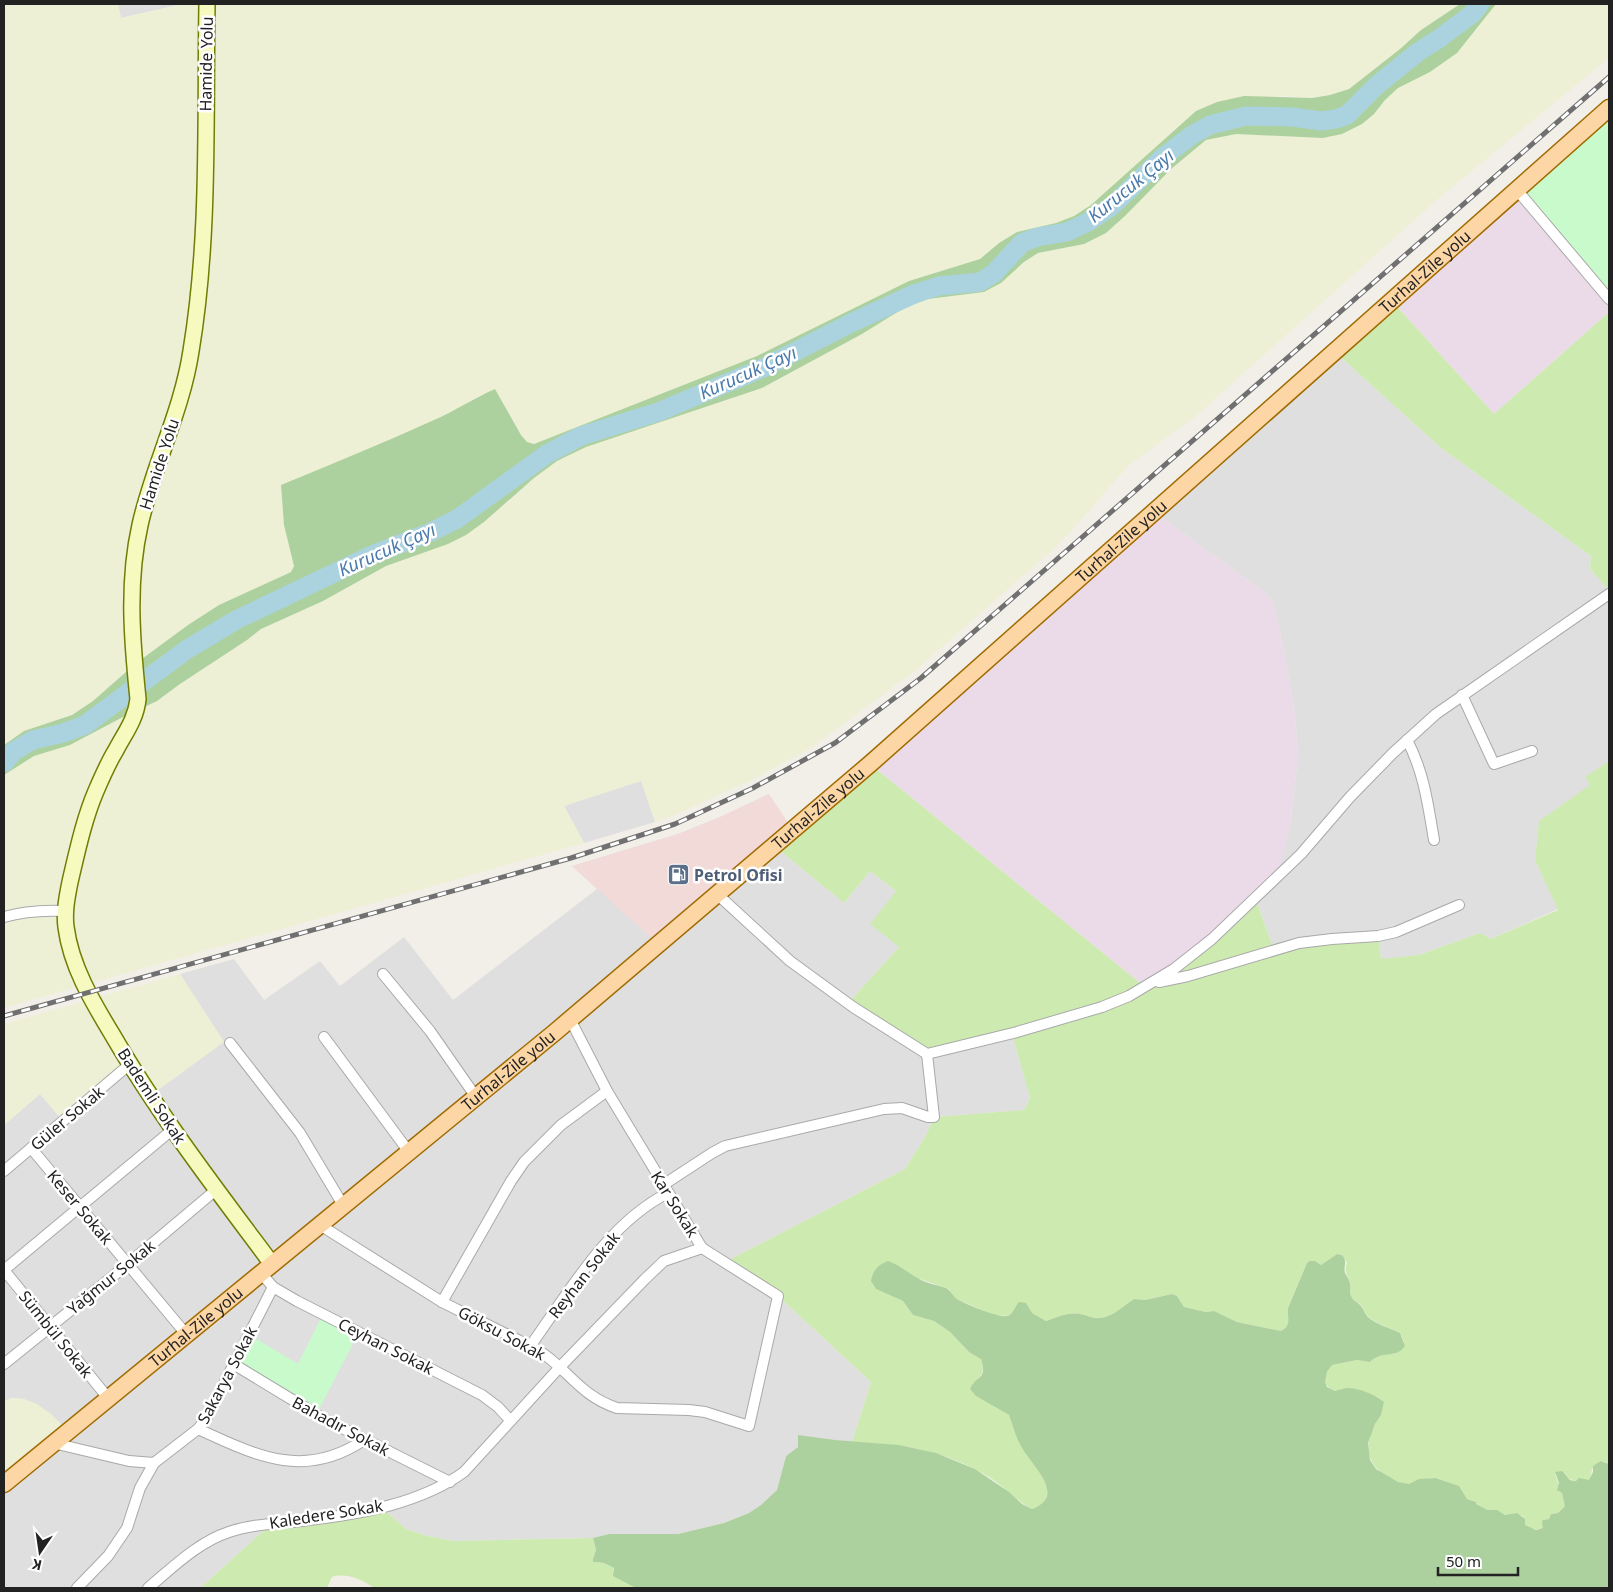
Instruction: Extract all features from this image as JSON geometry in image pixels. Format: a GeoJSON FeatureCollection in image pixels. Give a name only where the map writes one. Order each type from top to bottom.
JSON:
{"type":"FeatureCollection","features":[{"type":"Feature","properties":{"kind":"main road","name":"Turhal-Zile yolu"},"geometry":{"type":"LineString","coordinates":[[4,1484],[570,1019],[891,746],[1609,108]]}},
{"type":"Feature","properties":{"kind":"street","name":"Hamide Yolu"},"geometry":{"type":"LineString","coordinates":[[65,911],[79,848],[95,793],[137,711],[138,699],[131,590],[134,558],[148,495],[184,386],[194,334],[204,231],[207,4]]}},
{"type":"Feature","properties":{"kind":"street"},"geometry":{"type":"LineString","coordinates":[[1517,190],[1609,299]]}},
{"type":"Feature","properties":{"kind":"street"},"geometry":{"type":"LineString","coordinates":[[717,894],[790,962],[853,1007],[927,1054],[1102,1007],[1152,983],[1197,952],[1302,854],[1350,797],[1436,714],[1609,594]]}},
{"type":"Feature","properties":{"kind":"street"},"geometry":{"type":"LineString","coordinates":[[1462,695],[1494,764],[1532,751]]}},
{"type":"Feature","properties":{"kind":"street"},"geometry":{"type":"LineString","coordinates":[[1407,740],[1422,777],[1434,840]]}},
{"type":"Feature","properties":{"kind":"street"},"geometry":{"type":"LineString","coordinates":[[1152,983],[1188,976],[1298,943],[1378,936],[1396,932],[1459,905]]}},
{"type":"Feature","properties":{"kind":"street"},"geometry":{"type":"LineString","coordinates":[[4,917],[40,911],[65,911]]}},
{"type":"Feature","properties":{"kind":"street","name":"Bademli Sokak"},"geometry":{"type":"LineString","coordinates":[[65,911],[69,944],[87,992],[172,1130],[217,1189],[266,1268]]}},
{"type":"Feature","properties":{"kind":"street"},"geometry":{"type":"LineString","coordinates":[[383,974],[430,1032],[476,1097]]}},
{"type":"Feature","properties":{"kind":"street","name":"Kar Sokak"},"geometry":{"type":"LineString","coordinates":[[570,1019],[607,1091],[702,1248],[778,1296],[749,1426]]}},
{"type":"Feature","properties":{"kind":"street"},"geometry":{"type":"LineString","coordinates":[[324,1037],[409,1152]]}},
{"type":"Feature","properties":{"kind":"street"},"geometry":{"type":"LineString","coordinates":[[230,1043],[300,1133],[343,1205]]}},
{"type":"Feature","properties":{"kind":"street","name":"Reyhan Sokak"},"geometry":{"type":"LineString","coordinates":[[531,1345],[599,1251],[628,1220],[712,1153],[725,1146],[884,1109],[902,1108],[928,1117],[934,1117],[927,1054]]}},
{"type":"Feature","properties":{"kind":"street","name":"Güler Sokak"},"geometry":{"type":"LineString","coordinates":[[4,1171],[130,1064]]}},
{"type":"Feature","properties":{"kind":"street"},"geometry":{"type":"LineString","coordinates":[[442,1302],[511,1181],[524,1162],[562,1125],[607,1091]]}},
{"type":"Feature","properties":{"kind":"street"},"geometry":{"type":"LineString","coordinates":[[4,1270],[172,1130]]}},
{"type":"Feature","properties":{"kind":"street","name":"Keser Sokak"},"geometry":{"type":"LineString","coordinates":[[31,1148],[186,1334]]}},
{"type":"Feature","properties":{"kind":"street","name":"Yağmur Sokak"},"geometry":{"type":"LineString","coordinates":[[4,1364],[217,1189]]}},
{"type":"Feature","properties":{"kind":"street","name":"Göksu Sokak"},"geometry":{"type":"LineString","coordinates":[[320,1224],[442,1302],[531,1345],[550,1357],[584,1391],[598,1400],[612,1406],[635,1409],[697,1411],[749,1426]]}},
{"type":"Feature","properties":{"kind":"street","name":"Kaledere Sokak"},"geometry":{"type":"LineString","coordinates":[[148,1588],[190,1553],[227,1532],[247,1527],[308,1520],[381,1507],[413,1498],[450,1482],[464,1472],[510,1420],[645,1279],[664,1262],[702,1248]]}},
{"type":"Feature","properties":{"kind":"street","name":"Ceyhan Sokak"},"geometry":{"type":"LineString","coordinates":[[266,1268],[273,1287],[482,1395],[498,1407],[510,1420]]}},
{"type":"Feature","properties":{"kind":"street","name":"Sümbül Sokak"},"geometry":{"type":"LineString","coordinates":[[4,1270],[108,1398]]}},
{"type":"Feature","properties":{"kind":"street","name":"Sakarya Sokak"},"geometry":{"type":"LineString","coordinates":[[154,1463],[198,1429],[207,1417],[273,1287]]}},
{"type":"Feature","properties":{"kind":"street","name":"Bahadır Sokak"},"geometry":{"type":"LineString","coordinates":[[235,1364],[309,1410],[364,1440],[450,1482]]}},
{"type":"Feature","properties":{"kind":"street"},"geometry":{"type":"LineString","coordinates":[[198,1429],[246,1452],[292,1461],[311,1462],[331,1457],[350,1449],[364,1440]]}},
{"type":"Feature","properties":{"kind":"street"},"geometry":{"type":"LineString","coordinates":[[53,1443],[129,1460],[154,1463],[140,1488],[127,1528],[108,1556],[77,1588]]}},
{"type":"Feature","properties":{"kind":"shaded area"},"geometry":{"type":"Polygon","coordinates":[[[118,4],[182,4],[121,18],[118,4]]]}},
{"type":"Feature","properties":{"kind":"shaded area"},"geometry":{"type":"Polygon","coordinates":[[[1517,190],[1609,299],[1609,312],[1494,414],[1392,301],[1517,190]]]}},
{"type":"Feature","properties":{"kind":"shaded area"},"geometry":{"type":"Polygon","coordinates":[[[1335,352],[1441,448],[1591,556],[1590,569],[1609,590],[1609,761],[1586,777],[1591,785],[1539,822],[1535,860],[1558,909],[1491,939],[1480,933],[1419,955],[1381,960],[1378,937],[1274,951],[1255,897],[1284,850],[1290,825],[1298,757],[1295,713],[1279,627],[1272,601],[1267,594],[1154,512],[1335,352]]]}},
{"type":"Feature","properties":{"kind":"shaded area"},"geometry":{"type":"Polygon","coordinates":[[[1154,512],[1267,594],[1272,601],[1279,627],[1295,713],[1298,757],[1290,825],[1278,876],[1212,939],[1145,987],[870,764],[1154,512]]]}},
{"type":"Feature","properties":{"kind":"shaded area"},"geometry":{"type":"Polygon","coordinates":[[[642,780],[655,822],[584,843],[564,806],[642,780]]]}},
{"type":"Feature","properties":{"kind":"shaded area"},"geometry":{"type":"Polygon","coordinates":[[[769,794],[774,846],[844,903],[870,871],[896,891],[899,947],[848,1003],[1012,1033],[1030,1098],[1024,1110],[934,1117],[925,1137],[905,1169],[725,1262],[778,1296],[871,1382],[852,1442],[835,1440],[798,1447],[786,1456],[777,1490],[761,1505],[749,1513],[724,1523],[678,1534],[609,1534],[593,1538],[454,1541],[427,1536],[406,1529],[381,1507],[272,1523],[200,1588],[4,1588],[4,1484],[24,1399],[12,1398],[4,1401],[4,1125],[40,1094],[63,1121],[130,1064],[224,1042],[180,974],[234,959],[264,1000],[320,961],[340,986],[404,937],[453,1000],[597,889],[572,866],[678,834],[769,794]]]}},
{"type":"Feature","properties":{"kind":"shaded area"},"geometry":{"type":"Polygon","coordinates":[[[769,794],[793,830],[658,944],[572,866],[678,834],[769,794]]]}},
{"type":"Feature","properties":{"kind":"green space"},"geometry":{"type":"Polygon","coordinates":[[[4,4],[118,4],[121,18],[183,4],[1460,4],[1421,30],[1349,89],[1312,98],[1280,96],[1177,127],[1151,153],[1091,205],[1074,216],[1056,223],[1017,232],[999,243],[980,259],[909,281],[757,356],[714,375],[534,444],[527,442],[521,435],[495,389],[469,401],[462,407],[435,420],[294,563],[291,572],[219,605],[188,625],[135,664],[93,701],[72,715],[24,731],[4,745],[4,4]]]}},
{"type":"Feature","properties":{"kind":"green space"},"geometry":{"type":"Polygon","coordinates":[[[1460,4],[1496,4],[1457,53],[1430,72],[1398,88],[1362,124],[1342,134],[1323,138],[1236,134],[1206,140],[1171,169],[1106,233],[1084,244],[1038,253],[1024,262],[1001,283],[984,292],[928,299],[904,308],[862,334],[762,388],[586,447],[557,461],[466,535],[448,544],[386,566],[323,601],[261,629],[157,701],[70,745],[34,756],[4,775],[4,745],[24,731],[72,715],[93,701],[135,664],[188,625],[219,605],[291,572],[294,566],[284,525],[281,485],[434,420],[495,389],[521,435],[527,442],[534,444],[757,356],[909,281],[980,259],[999,243],[1017,232],[1056,223],[1074,216],[1091,205],[1196,111],[1217,102],[1244,96],[1312,98],[1349,89],[1421,30],[1460,4]]]}},
{"type":"Feature","properties":{"kind":"green space"},"geometry":{"type":"Polygon","coordinates":[[[1496,4],[1609,4],[1609,58],[1439,198],[1196,416],[1128,466],[1075,527],[1049,553],[916,670],[811,748],[752,780],[655,822],[641,781],[564,806],[584,843],[4,1008],[4,775],[17,766],[34,756],[70,745],[157,701],[261,629],[323,601],[386,566],[466,535],[557,461],[586,447],[762,388],[862,334],[904,308],[928,299],[984,292],[1038,253],[1084,244],[1106,233],[1171,169],[1206,140],[1236,134],[1323,138],[1342,134],[1374,114],[1398,88],[1430,72],[1481,22],[1496,4]]]}},
{"type":"Feature","properties":{"kind":"green space"},"geometry":{"type":"Polygon","coordinates":[[[1609,108],[1609,299],[1517,190],[1609,108]]]}},
{"type":"Feature","properties":{"kind":"green space"},"geometry":{"type":"Polygon","coordinates":[[[1392,301],[1494,414],[1609,312],[1609,590],[1590,569],[1591,556],[1441,448],[1335,352],[1392,301]]]}},
{"type":"Feature","properties":{"kind":"green space"},"geometry":{"type":"Polygon","coordinates":[[[1609,761],[1609,1464],[1603,1461],[1592,1469],[1590,1480],[1576,1481],[1567,1478],[1565,1473],[1555,1474],[1565,1506],[1558,1513],[1551,1514],[1549,1519],[1543,1520],[1543,1528],[1534,1529],[1527,1527],[1523,1516],[1505,1515],[1476,1504],[1476,1502],[1467,1499],[1454,1484],[1432,1478],[1410,1484],[1403,1483],[1377,1469],[1369,1455],[1368,1447],[1372,1431],[1381,1415],[1378,1397],[1347,1388],[1335,1391],[1327,1386],[1325,1377],[1332,1365],[1357,1360],[1370,1362],[1381,1355],[1394,1354],[1404,1342],[1400,1333],[1373,1320],[1366,1314],[1360,1304],[1351,1297],[1350,1282],[1346,1271],[1347,1263],[1342,1255],[1337,1254],[1321,1265],[1315,1261],[1307,1263],[1288,1308],[1288,1324],[1281,1331],[1237,1322],[1214,1311],[1206,1312],[1184,1307],[1177,1296],[1172,1294],[1145,1300],[1134,1299],[1105,1317],[1095,1318],[1071,1314],[1046,1321],[1032,1313],[1007,1316],[994,1315],[954,1298],[949,1289],[920,1279],[876,1289],[903,1301],[913,1315],[934,1321],[950,1332],[969,1352],[981,1358],[982,1373],[972,1384],[995,1407],[1009,1415],[1048,1488],[1046,1496],[1040,1506],[1032,1509],[989,1477],[956,1460],[906,1447],[852,1442],[871,1382],[778,1296],[725,1262],[905,1169],[925,1137],[934,1117],[1024,1110],[1030,1098],[1012,1034],[927,1054],[848,1003],[899,947],[870,924],[896,891],[870,871],[844,903],[774,846],[870,764],[1145,987],[1255,897],[1274,951],[1378,936],[1381,959],[1419,955],[1480,933],[1491,939],[1558,910],[1535,860],[1539,821],[1590,785],[1585,777],[1609,761]]]}},
{"type":"Feature","properties":{"kind":"green space"},"geometry":{"type":"Polygon","coordinates":[[[180,974],[224,1042],[150,1096],[130,1064],[63,1121],[40,1094],[4,1125],[4,1024],[180,974]]]}},
{"type":"Feature","properties":{"kind":"green space"},"geometry":{"type":"Polygon","coordinates":[[[1337,1254],[1342,1255],[1345,1260],[1345,1273],[1350,1281],[1350,1293],[1353,1299],[1372,1320],[1400,1333],[1405,1346],[1397,1353],[1380,1356],[1370,1362],[1357,1360],[1332,1365],[1327,1372],[1325,1382],[1327,1387],[1335,1391],[1346,1388],[1357,1389],[1372,1394],[1384,1402],[1381,1415],[1375,1424],[1368,1443],[1370,1460],[1376,1469],[1398,1482],[1409,1484],[1419,1479],[1436,1478],[1459,1486],[1467,1499],[1476,1502],[1476,1504],[1488,1510],[1497,1510],[1505,1515],[1517,1513],[1525,1519],[1525,1525],[1536,1530],[1543,1528],[1543,1520],[1549,1519],[1551,1514],[1558,1513],[1565,1506],[1562,1493],[1557,1490],[1559,1483],[1555,1472],[1562,1471],[1573,1481],[1579,1478],[1589,1480],[1593,1472],[1593,1466],[1601,1461],[1609,1464],[1609,1588],[636,1588],[613,1576],[614,1568],[604,1563],[593,1562],[596,1550],[593,1538],[609,1534],[678,1534],[724,1523],[749,1513],[777,1490],[786,1456],[798,1447],[798,1435],[899,1445],[936,1453],[975,1469],[1009,1492],[1022,1504],[1032,1509],[1042,1503],[1047,1496],[1047,1488],[1038,1470],[1020,1444],[1009,1415],[976,1396],[970,1389],[972,1384],[982,1374],[983,1366],[981,1359],[969,1352],[950,1332],[934,1321],[913,1315],[903,1301],[876,1289],[871,1281],[873,1274],[881,1264],[888,1261],[927,1283],[948,1289],[955,1298],[961,1301],[997,1315],[1007,1316],[1011,1314],[1019,1302],[1026,1303],[1032,1313],[1046,1321],[1071,1314],[1100,1318],[1114,1313],[1134,1299],[1145,1300],[1172,1294],[1177,1296],[1184,1307],[1206,1312],[1214,1311],[1237,1322],[1281,1331],[1288,1324],[1288,1308],[1307,1263],[1315,1261],[1321,1265],[1337,1254]]]}},
{"type":"Feature","properties":{"kind":"green space"},"geometry":{"type":"Polygon","coordinates":[[[323,1314],[359,1332],[316,1415],[235,1365],[250,1335],[298,1364],[323,1314]]]}},
{"type":"Feature","properties":{"kind":"green space"},"geometry":{"type":"Polygon","coordinates":[[[12,1398],[24,1399],[37,1404],[51,1414],[68,1431],[4,1484],[4,1401],[12,1398]]]}},
{"type":"Feature","properties":{"kind":"green space"},"geometry":{"type":"Polygon","coordinates":[[[381,1507],[406,1529],[427,1536],[454,1541],[593,1538],[596,1550],[593,1559],[597,1563],[604,1563],[614,1568],[613,1572],[636,1588],[374,1588],[365,1582],[343,1575],[332,1577],[327,1588],[200,1588],[272,1523],[381,1507]]]}},
{"type":"Feature","properties":{"kind":"waterway","name":"Kurucuk Çayı"},"geometry":{"type":"LineString","coordinates":[[4,763],[14,751],[33,740],[63,733],[85,725],[186,650],[236,620],[374,554],[431,532],[457,519],[547,454],[581,436],[658,412],[765,367],[851,323],[914,294],[939,286],[980,282],[993,274],[1022,243],[1037,237],[1067,232],[1088,222],[1112,206],[1163,157],[1192,135],[1210,125],[1246,116],[1292,117],[1321,121],[1347,115],[1377,85],[1418,52],[1472,14],[1480,4]]}},
{"type":"Feature","properties":{"kind":"railway"},"geometry":{"type":"LineString","coordinates":[[4,1016],[571,858],[675,824],[753,788],[835,743],[921,678],[1609,77]]}},
{"type":"Feature","properties":{"kind":"place","name":"Petrol Ofisi"},"geometry":{"type":"Point","coordinates":[678,875]}}]}
